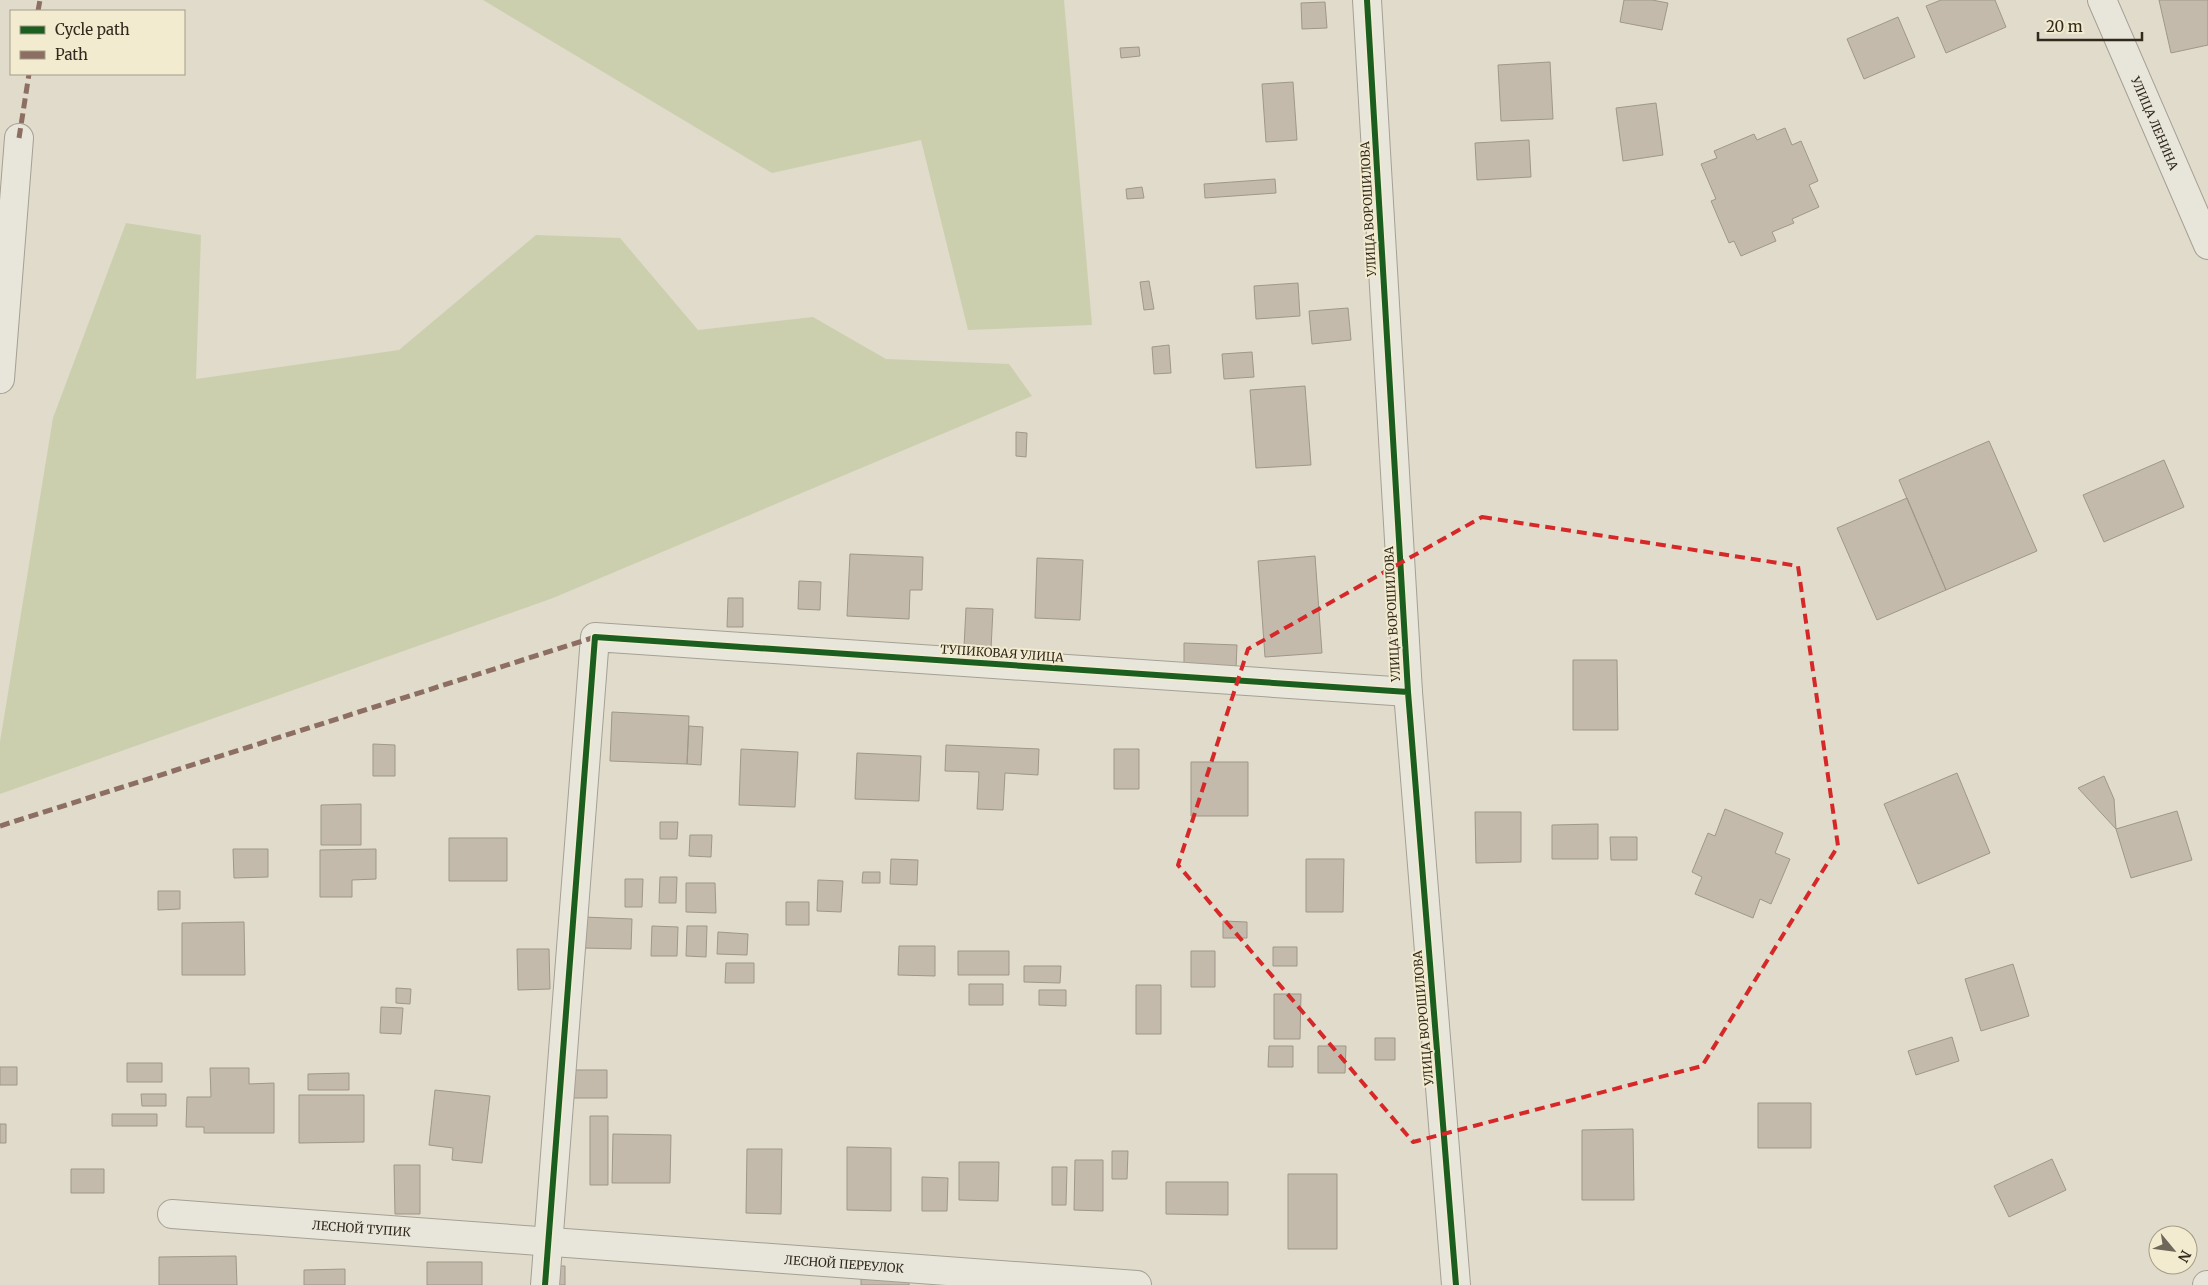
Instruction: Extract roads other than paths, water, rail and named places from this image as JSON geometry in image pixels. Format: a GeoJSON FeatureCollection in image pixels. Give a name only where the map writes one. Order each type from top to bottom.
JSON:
{"type":"FeatureCollection","features":[{"type":"Feature","properties":{"kind":"street","name":"УЛИЦА ВОРОШИЛОВА"},"geometry":{"type":"LineString","coordinates":[[1367,0],[1408,692],[1456,1285]]}},
{"type":"Feature","properties":{"kind":"street","name":"УЛИЦА ЛЕНИНА"},"geometry":{"type":"LineString","coordinates":[[2102,0],[2208,245]]}},
{"type":"Feature","properties":{"kind":"street"},"geometry":{"type":"LineString","coordinates":[[0,379],[19,138]]}},
{"type":"Feature","properties":{"kind":"street","name":"ТУПИКОВАЯ УЛИЦА"},"geometry":{"type":"LineString","coordinates":[[550,1242],[595,637],[1408,692]]}},
{"type":"Feature","properties":{"kind":"street","name":"ЛЕСНОЙ ТУПИК"},"geometry":{"type":"LineString","coordinates":[[172,1214],[550,1242]]}},
{"type":"Feature","properties":{"kind":"street"},"geometry":{"type":"LineString","coordinates":[[545,1285],[550,1242]]}},
{"type":"Feature","properties":{"kind":"street","name":"ЛЕСНОЙ ПЕРЕУЛОК"},"geometry":{"type":"LineString","coordinates":[[550,1242],[1138,1285]]}}]}
